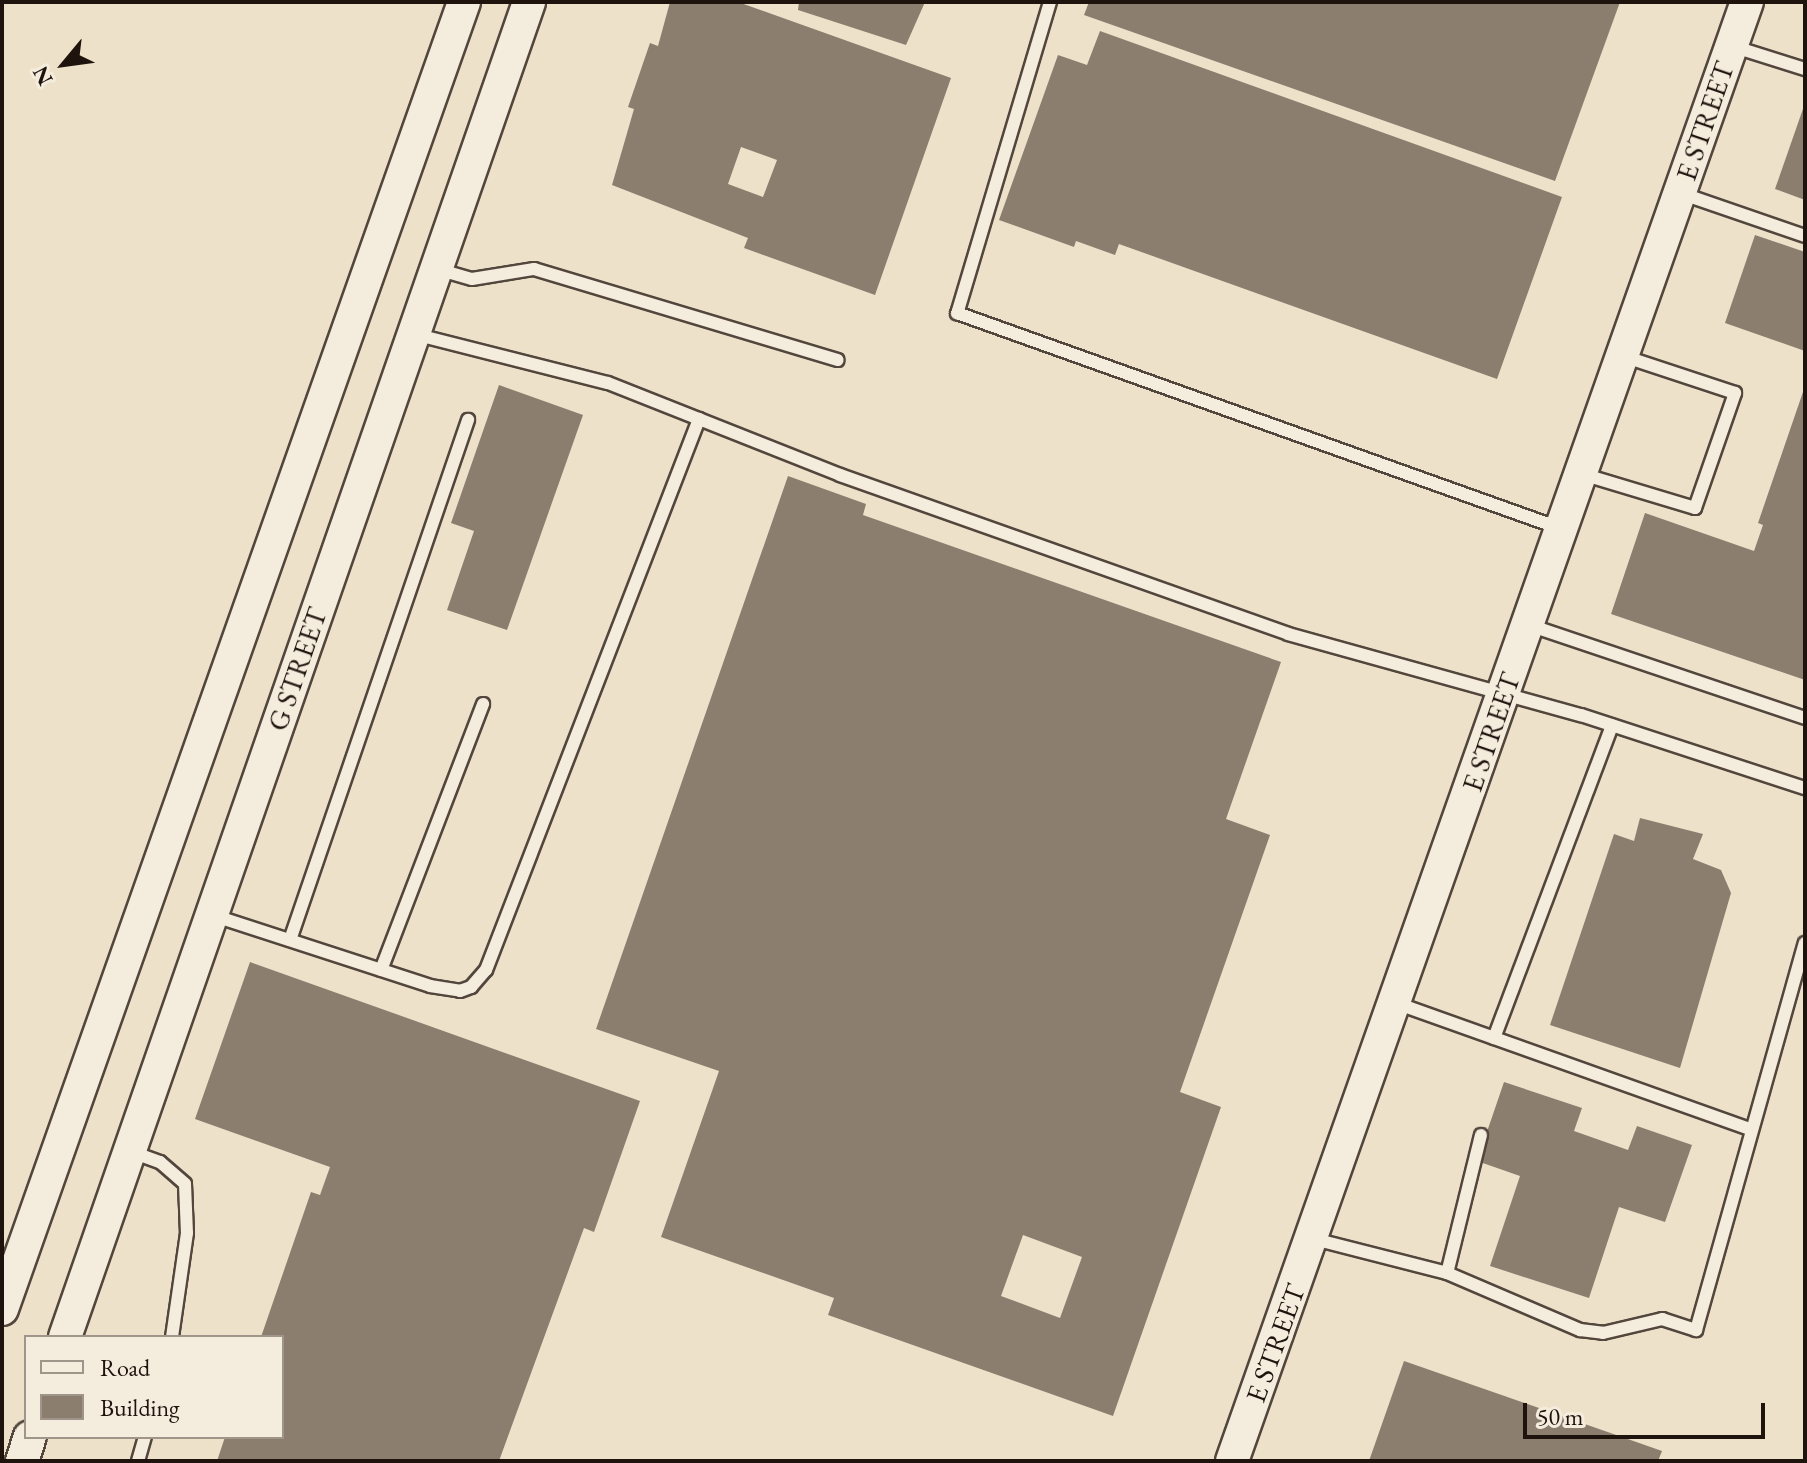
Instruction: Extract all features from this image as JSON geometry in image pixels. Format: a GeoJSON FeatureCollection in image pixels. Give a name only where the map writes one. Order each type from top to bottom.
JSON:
{"type":"FeatureCollection","features":[{"type":"Feature","properties":{"kind":"street"},"geometry":{"type":"LineString","coordinates":[[2,1309],[464,2]]}},
{"type":"Feature","properties":{"kind":"street","name":"G STREET"},"geometry":{"type":"LineString","coordinates":[[66,1335],[529,2]]}},
{"type":"Feature","properties":{"kind":"street","name":"E STREET"},"geometry":{"type":"LineString","coordinates":[[1232,1461],[1314,1239],[1747,2]]}},
{"type":"Feature","properties":{"kind":"street"},"geometry":{"type":"LineString","coordinates":[[22,1461],[29,1439]]}},
{"type":"Feature","properties":{"kind":"lane"},"geometry":{"type":"LineString","coordinates":[[1050,2],[957,313],[1562,529]]}},
{"type":"Feature","properties":{"kind":"lane"},"geometry":{"type":"LineString","coordinates":[[1732,46],[1805,69]]}},
{"type":"Feature","properties":{"kind":"lane"},"geometry":{"type":"LineString","coordinates":[[1680,193],[1805,236]]}},
{"type":"Feature","properties":{"kind":"lane"},"geometry":{"type":"LineString","coordinates":[[435,269],[472,279],[534,269],[838,360]]}},
{"type":"Feature","properties":{"kind":"lane"},"geometry":{"type":"LineString","coordinates":[[413,334],[608,383],[851,479],[1288,634],[1505,693],[1805,788]]}},
{"type":"Feature","properties":{"kind":"lane"},"geometry":{"type":"LineString","coordinates":[[1581,474],[1695,508],[1735,393],[1623,356]]}},
{"type":"Feature","properties":{"kind":"lane"},"geometry":{"type":"LineString","coordinates":[[211,915],[381,970],[460,991],[486,970],[699,419]]}},
{"type":"Feature","properties":{"kind":"lane"},"geometry":{"type":"LineString","coordinates":[[290,940],[468,420]]}},
{"type":"Feature","properties":{"kind":"lane"},"geometry":{"type":"LineString","coordinates":[[1529,625],[1805,718]]}},
{"type":"Feature","properties":{"kind":"lane"},"geometry":{"type":"LineString","coordinates":[[381,970],[483,704]]}},
{"type":"Feature","properties":{"kind":"lane"},"geometry":{"type":"LineString","coordinates":[[1494,1038],[1612,726]]}},
{"type":"Feature","properties":{"kind":"lane"},"geometry":{"type":"LineString","coordinates":[[1314,1239],[1447,1273],[1580,1330],[1603,1333],[1662,1319],[1696,1330],[1749,1129],[1805,943]]}},
{"type":"Feature","properties":{"kind":"lane"},"geometry":{"type":"LineString","coordinates":[[1396,1003],[1749,1129]]}},
{"type":"Feature","properties":{"kind":"lane"},"geometry":{"type":"LineString","coordinates":[[1447,1273],[1481,1135]]}},
{"type":"Feature","properties":{"kind":"lane"},"geometry":{"type":"LineString","coordinates":[[129,1151],[160,1162],[185,1184],[187,1233],[172,1335]]}},
{"type":"Feature","properties":{"kind":"lane"},"geometry":{"type":"LineString","coordinates":[[138,1461],[144,1439]]}},
{"type":"Feature","properties":{"kind":"building"},"geometry":{"type":"Polygon","coordinates":[[[670,2],[738,2],[951,78],[875,295],[744,248],[748,238],[612,185],[634,109],[628,107],[650,43],[658,46],[670,2]],[[741,147],[728,184],[763,197],[777,160],[741,147]]]}},
{"type":"Feature","properties":{"kind":"building"},"geometry":{"type":"Polygon","coordinates":[[[799,2],[925,2],[906,45],[798,10],[799,2]]]}},
{"type":"Feature","properties":{"kind":"building"},"geometry":{"type":"Polygon","coordinates":[[[1089,2],[1620,2],[1555,181],[1084,15],[1089,2]]]}},
{"type":"Feature","properties":{"kind":"building"},"geometry":{"type":"Polygon","coordinates":[[[1100,31],[1562,197],[1497,379],[1119,244],[1115,255],[1076,241],[1074,247],[999,220],[1058,55],[1087,65],[1100,31]]]}},
{"type":"Feature","properties":{"kind":"building"},"geometry":{"type":"Polygon","coordinates":[[[1805,103],[1805,200],[1775,189],[1805,103]]]}},
{"type":"Feature","properties":{"kind":"building"},"geometry":{"type":"Polygon","coordinates":[[[1755,235],[1805,252],[1805,351],[1725,323],[1755,235]]]}},
{"type":"Feature","properties":{"kind":"building"},"geometry":{"type":"Polygon","coordinates":[[[499,385],[583,415],[507,630],[447,610],[474,531],[451,523],[499,385]]]}},
{"type":"Feature","properties":{"kind":"building"},"geometry":{"type":"Polygon","coordinates":[[[1805,386],[1805,680],[1611,614],[1645,513],[1754,551],[1763,525],[1758,523],[1805,386]]]}},
{"type":"Feature","properties":{"kind":"building"},"geometry":{"type":"Polygon","coordinates":[[[788,476],[866,504],[863,515],[1281,662],[1226,819],[1270,835],[1180,1092],[1221,1107],[1113,1416],[828,1315],[834,1298],[661,1237],[719,1071],[596,1029],[788,476]],[[1023,1235],[1001,1296],[1060,1318],[1082,1257],[1023,1235]]]}},
{"type":"Feature","properties":{"kind":"building"},"geometry":{"type":"Polygon","coordinates":[[[1640,818],[1703,834],[1693,859],[1721,870],[1731,893],[1680,1068],[1550,1025],[1614,834],[1634,841],[1640,818]]]}},
{"type":"Feature","properties":{"kind":"building"},"geometry":{"type":"Polygon","coordinates":[[[250,962],[640,1101],[594,1232],[584,1228],[499,1461],[217,1461],[224,1439],[284,1439],[284,1335],[262,1335],[311,1192],[320,1195],[330,1167],[195,1119],[250,962]]]}},
{"type":"Feature","properties":{"kind":"building"},"geometry":{"type":"Polygon","coordinates":[[[1504,1082],[1582,1108],[1574,1131],[1628,1150],[1637,1126],[1692,1145],[1665,1222],[1619,1207],[1589,1298],[1490,1266],[1520,1176],[1477,1161],[1504,1082]]]}},
{"type":"Feature","properties":{"kind":"building"},"geometry":{"type":"Polygon","coordinates":[[[1404,1361],[1662,1451],[1658,1461],[1369,1461],[1404,1361]]]}}]}
